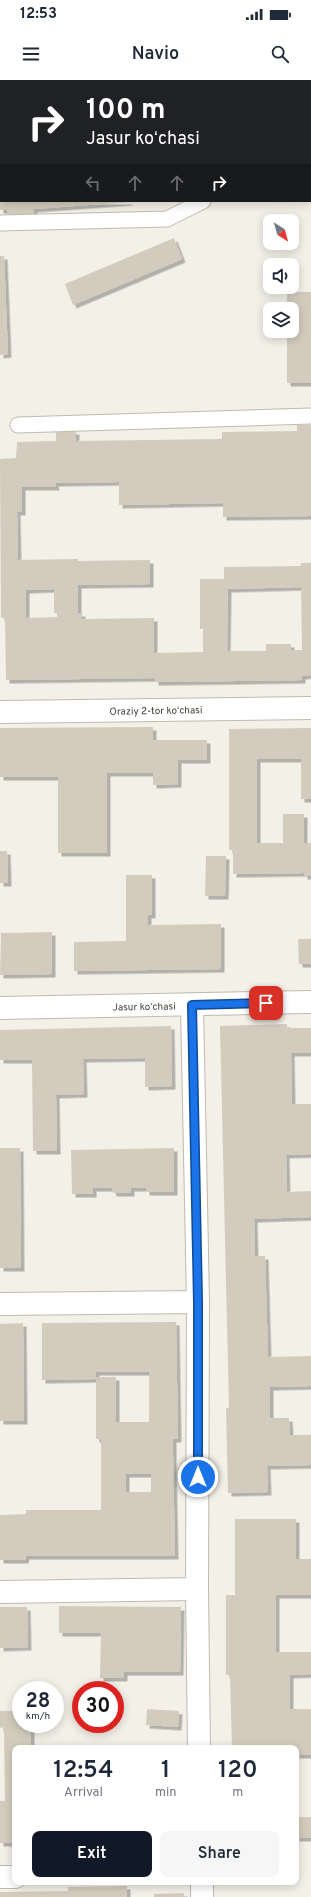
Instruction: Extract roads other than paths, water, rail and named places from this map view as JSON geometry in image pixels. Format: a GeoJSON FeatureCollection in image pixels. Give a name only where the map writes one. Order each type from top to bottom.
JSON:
{"type":"FeatureCollection","features":[{"type":"Feature","properties":{"kind":"street","name":"Oraziy 2-tor koʻchasi"},"geometry":{"type":"LineString","coordinates":[[0,712],[311,708]]}},
{"type":"Feature","properties":{"kind":"street","name":"Jasur koʻchasi"},"geometry":{"type":"LineString","coordinates":[[0,1008],[311,1002]]}},
{"type":"Feature","properties":{"kind":"street"},"geometry":{"type":"LineString","coordinates":[[192,1005],[198,1302],[197,1589],[200,1745]]}},
{"type":"Feature","properties":{"kind":"street"},"geometry":{"type":"LineString","coordinates":[[0,1304],[198,1302]]}},
{"type":"Feature","properties":{"kind":"street"},"geometry":{"type":"LineString","coordinates":[[0,1592],[197,1589]]}},
{"type":"Feature","properties":{"kind":"street"},"geometry":{"type":"LineString","coordinates":[[0,1877],[12,1877]]}},
{"type":"Feature","properties":{"kind":"street"},"geometry":{"type":"LineString","coordinates":[[202,1885],[202,1897]]}},
{"type":"Feature","properties":{"kind":"lane"},"geometry":{"type":"LineString","coordinates":[[0,223],[167,219],[201,202]]}},
{"type":"Feature","properties":{"kind":"lane"},"geometry":{"type":"LineString","coordinates":[[18,425],[311,416]]}}]}
